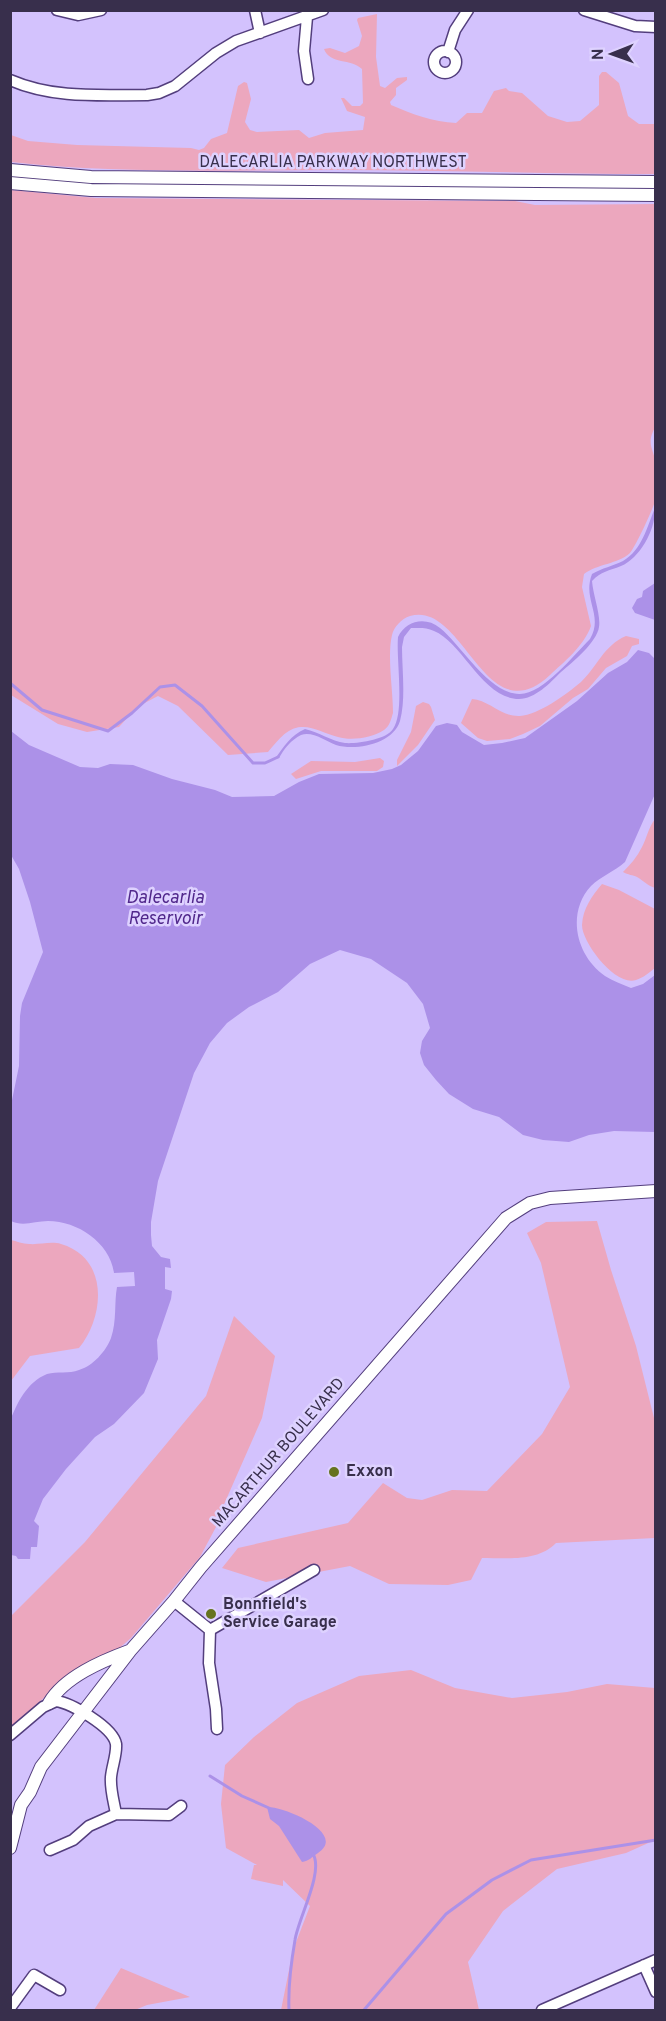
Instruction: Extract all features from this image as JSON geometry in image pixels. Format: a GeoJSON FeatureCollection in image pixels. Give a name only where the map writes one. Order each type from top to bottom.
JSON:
{"type":"FeatureCollection","features":[{"type":"Feature","properties":{"kind":"main road","name":"DALECARLIA PARKWAY NORTHWEST"},"geometry":{"type":"LineString","coordinates":[[10,170],[102,177],[656,182]]}},
{"type":"Feature","properties":{"kind":"main road","name":"DALECARLIA PARKWAY NORTHWEST"},"geometry":{"type":"LineString","coordinates":[[10,183],[90,190],[656,195]]}},
{"type":"Feature","properties":{"kind":"main road","name":"MACARTHUR BOULEVARD"},"geometry":{"type":"LineString","coordinates":[[10,1848],[21,1805],[30,1792],[41,1767],[130,1651],[506,1218],[530,1203],[550,1198],[656,1191]]}},
{"type":"Feature","properties":{"kind":"main road"},"geometry":{"type":"LineString","coordinates":[[49,1703],[54,1693],[96,1663],[130,1651]]}},
{"type":"Feature","properties":{"kind":"street"},"geometry":{"type":"LineString","coordinates":[[57,10],[78,15],[101,10]]}},
{"type":"Feature","properties":{"kind":"street"},"geometry":{"type":"LineString","coordinates":[[255,10],[260,33]]}},
{"type":"Feature","properties":{"kind":"street"},"geometry":{"type":"LineString","coordinates":[[10,80],[37,90],[66,95],[153,94],[168,90],[183,81],[207,60],[236,41],[323,10]]}},
{"type":"Feature","properties":{"kind":"street"},"geometry":{"type":"LineString","coordinates":[[448,52],[455,30],[468,10]]}},
{"type":"Feature","properties":{"kind":"street"},"geometry":{"type":"LineString","coordinates":[[584,10],[635,26],[656,27]]}},
{"type":"Feature","properties":{"kind":"street"},"geometry":{"type":"LineString","coordinates":[[307,17],[304,51],[308,79]]}},
{"type":"Feature","properties":{"kind":"street"},"geometry":{"type":"LineString","coordinates":[[210,1630],[314,1570]]}},
{"type":"Feature","properties":{"kind":"street"},"geometry":{"type":"LineString","coordinates":[[174,1601],[210,1630]]}},
{"type":"Feature","properties":{"kind":"street"},"geometry":{"type":"LineString","coordinates":[[210,1630],[208,1664],[217,1729]]}},
{"type":"Feature","properties":{"kind":"street"},"geometry":{"type":"LineString","coordinates":[[10,1735],[49,1703],[62,1702],[82,1712],[106,1729],[114,1738],[116,1745],[111,1780],[116,1814]]}},
{"type":"Feature","properties":{"kind":"street"},"geometry":{"type":"LineString","coordinates":[[50,1850],[73,1840],[89,1826],[116,1814],[169,1815],[181,1806]]}},
{"type":"Feature","properties":{"kind":"street"},"geometry":{"type":"LineString","coordinates":[[542,2010],[656,1960]]}},
{"type":"Feature","properties":{"kind":"street"},"geometry":{"type":"LineString","coordinates":[[644,1965],[656,1992]]}},
{"type":"Feature","properties":{"kind":"street"},"geometry":{"type":"LineString","coordinates":[[10,2008],[34,1975],[60,1990]]}},
{"type":"Feature","properties":{"kind":"shaded area"},"geometry":{"type":"Polygon","coordinates":[[[377,14],[376,57],[380,86],[385,88],[397,78],[407,77],[407,80],[396,88],[396,95],[390,102],[391,105],[423,117],[456,123],[467,113],[482,113],[494,91],[506,88],[509,91],[522,93],[548,116],[567,122],[580,121],[599,105],[599,76],[602,72],[606,72],[619,83],[628,116],[639,124],[655,124],[655,174],[377,170],[133,170],[11,162],[11,135],[28,141],[77,145],[199,150],[204,148],[211,139],[227,133],[238,86],[244,82],[247,83],[251,99],[245,122],[250,130],[257,132],[299,130],[309,138],[325,133],[363,130],[365,117],[347,111],[341,98],[352,106],[360,106],[363,103],[362,69],[352,63],[331,57],[324,49],[330,48],[345,53],[359,46],[362,36],[358,18],[377,14]]]}},
{"type":"Feature","properties":{"kind":"shaded area"},"geometry":{"type":"Polygon","coordinates":[[[11,190],[96,198],[515,201],[535,205],[655,204],[656,426],[651,442],[656,465],[656,498],[630,553],[620,560],[584,574],[582,587],[591,626],[579,647],[550,675],[528,689],[508,689],[491,679],[446,627],[429,616],[410,616],[398,624],[392,635],[390,663],[393,713],[386,728],[368,737],[349,739],[310,728],[296,728],[282,736],[268,752],[228,755],[178,706],[158,696],[137,707],[119,727],[87,732],[58,724],[11,695],[11,190]]]}},
{"type":"Feature","properties":{"kind":"shaded area"},"geometry":{"type":"Polygon","coordinates":[[[626,636],[639,639],[639,644],[632,646],[627,656],[606,668],[588,689],[573,698],[540,726],[510,739],[487,741],[478,738],[461,723],[472,699],[484,702],[513,716],[527,715],[544,708],[581,682],[606,651],[626,636]]]}},
{"type":"Feature","properties":{"kind":"shaded area"},"geometry":{"type":"Polygon","coordinates":[[[423,702],[431,707],[435,720],[418,745],[397,766],[397,760],[411,732],[416,706],[423,702]]]}},
{"type":"Feature","properties":{"kind":"shaded area"},"geometry":{"type":"Polygon","coordinates":[[[380,758],[384,761],[383,767],[377,771],[321,771],[296,779],[291,774],[311,761],[355,762],[380,758]]]}},
{"type":"Feature","properties":{"kind":"shaded area"},"geometry":{"type":"Polygon","coordinates":[[[655,819],[656,888],[623,872],[640,851],[655,819]]]}},
{"type":"Feature","properties":{"kind":"shaded area"},"geometry":{"type":"Polygon","coordinates":[[[602,884],[619,890],[655,909],[655,968],[639,979],[628,980],[610,970],[594,952],[584,933],[582,925],[586,908],[602,884]]]}},
{"type":"Feature","properties":{"kind":"shaded area"},"geometry":{"type":"Polygon","coordinates":[[[597,1221],[636,1346],[655,1422],[655,1538],[556,1543],[549,1549],[531,1556],[482,1558],[471,1580],[448,1585],[389,1584],[350,1566],[266,1582],[222,1568],[238,1548],[348,1523],[383,1483],[407,1498],[422,1500],[452,1490],[487,1491],[542,1434],[570,1387],[541,1263],[527,1233],[546,1222],[597,1221]]]}},
{"type":"Feature","properties":{"kind":"shaded area"},"geometry":{"type":"Polygon","coordinates":[[[11,1240],[27,1244],[57,1243],[77,1251],[88,1262],[95,1275],[98,1289],[94,1320],[79,1348],[30,1356],[11,1381],[11,1240]]]}},
{"type":"Feature","properties":{"kind":"shaded area"},"geometry":{"type":"Polygon","coordinates":[[[234,1316],[275,1356],[262,1418],[216,1527],[200,1557],[131,1638],[116,1651],[51,1691],[11,1729],[11,1616],[85,1542],[206,1396],[234,1316]]]}},
{"type":"Feature","properties":{"kind":"shaded area"},"geometry":{"type":"Polygon","coordinates":[[[411,1670],[455,1688],[512,1698],[567,1692],[607,1684],[655,1688],[655,1840],[626,1853],[557,1869],[503,1911],[468,1962],[479,2010],[281,2010],[293,1950],[310,1906],[283,1880],[283,1886],[251,1879],[254,1865],[257,1865],[226,1848],[221,1804],[225,1765],[254,1737],[297,1703],[359,1676],[411,1670]]]}},
{"type":"Feature","properties":{"kind":"shaded area"},"geometry":{"type":"Polygon","coordinates":[[[121,1968],[190,1997],[147,2005],[135,2010],[94,2010],[121,1968]]]}},
{"type":"Feature","properties":{"kind":"water"},"geometry":{"type":"Polygon","coordinates":[[[655,508],[650,533],[634,557],[621,566],[602,573],[592,581],[599,622],[594,639],[577,658],[536,693],[519,699],[506,697],[494,690],[444,637],[428,629],[411,628],[404,637],[402,647],[402,712],[396,729],[390,735],[373,744],[344,747],[305,734],[294,739],[279,758],[275,759],[292,738],[305,729],[345,743],[370,740],[389,733],[397,721],[399,711],[398,637],[406,627],[416,622],[428,622],[440,628],[487,678],[509,692],[520,694],[538,688],[558,672],[590,639],[595,622],[589,592],[592,574],[623,561],[635,551],[655,508]]]}},
{"type":"Feature","properties":{"kind":"water"},"geometry":{"type":"Polygon","coordinates":[[[655,583],[655,620],[635,613],[632,608],[637,599],[642,597],[643,591],[655,583]]]}},
{"type":"Feature","properties":{"kind":"water","name":"Dalecarlia Reservoir"},"geometry":{"type":"Polygon","coordinates":[[[638,650],[649,653],[655,659],[655,794],[625,862],[591,886],[583,897],[577,921],[581,946],[595,967],[605,976],[631,988],[643,984],[655,975],[655,1132],[614,1131],[589,1135],[569,1142],[543,1140],[523,1135],[499,1117],[473,1109],[449,1094],[424,1065],[420,1053],[422,1041],[430,1028],[423,1004],[407,983],[371,959],[340,950],[310,964],[278,992],[249,1007],[227,1023],[210,1043],[194,1073],[158,1181],[151,1222],[152,1246],[161,1257],[170,1259],[171,1268],[165,1267],[165,1289],[172,1291],[157,1340],[158,1359],[144,1393],[114,1424],[95,1437],[43,1499],[34,1521],[39,1526],[37,1547],[31,1547],[30,1559],[18,1559],[11,1555],[10,1421],[16,1407],[28,1388],[40,1378],[51,1373],[79,1370],[89,1365],[102,1353],[113,1332],[117,1287],[135,1286],[134,1272],[114,1273],[106,1252],[99,1243],[81,1230],[59,1222],[25,1224],[11,1221],[11,1105],[19,1066],[20,1016],[22,1003],[43,952],[30,902],[19,869],[11,855],[11,731],[29,745],[80,767],[98,768],[110,764],[133,765],[232,797],[274,796],[319,774],[373,773],[392,769],[401,765],[418,751],[436,726],[447,723],[457,725],[462,732],[484,745],[525,738],[577,701],[608,673],[627,662],[638,650]]]}},
{"type":"Feature","properties":{"kind":"water"},"geometry":{"type":"Polygon","coordinates":[[[267,1807],[286,1811],[310,1822],[325,1837],[325,1845],[318,1853],[302,1862],[279,1826],[270,1819],[267,1807]]]}},
{"type":"Feature","properties":{"kind":"waterway"},"geometry":{"type":"LineString","coordinates":[[10,683],[42,710],[108,731],[160,687],[175,685],[202,706],[253,763],[265,763],[278,757]]}},
{"type":"Feature","properties":{"kind":"waterway"},"geometry":{"type":"LineString","coordinates":[[210,1776],[242,1796],[269,1808]]}},
{"type":"Feature","properties":{"kind":"waterway"},"geometry":{"type":"LineString","coordinates":[[364,2010],[446,1914],[492,1880],[531,1860],[656,1840]]}},
{"type":"Feature","properties":{"kind":"waterway"},"geometry":{"type":"LineString","coordinates":[[289,2010],[290,1975],[295,1940],[313,1884],[316,1862],[313,1854]]}},
{"type":"Feature","properties":{"kind":"place","name":"Exxon"},"geometry":{"type":"Point","coordinates":[334,1472]}},
{"type":"Feature","properties":{"kind":"place","name":"Bonnfield's Service Garage"},"geometry":{"type":"Point","coordinates":[211,1614]}}]}
